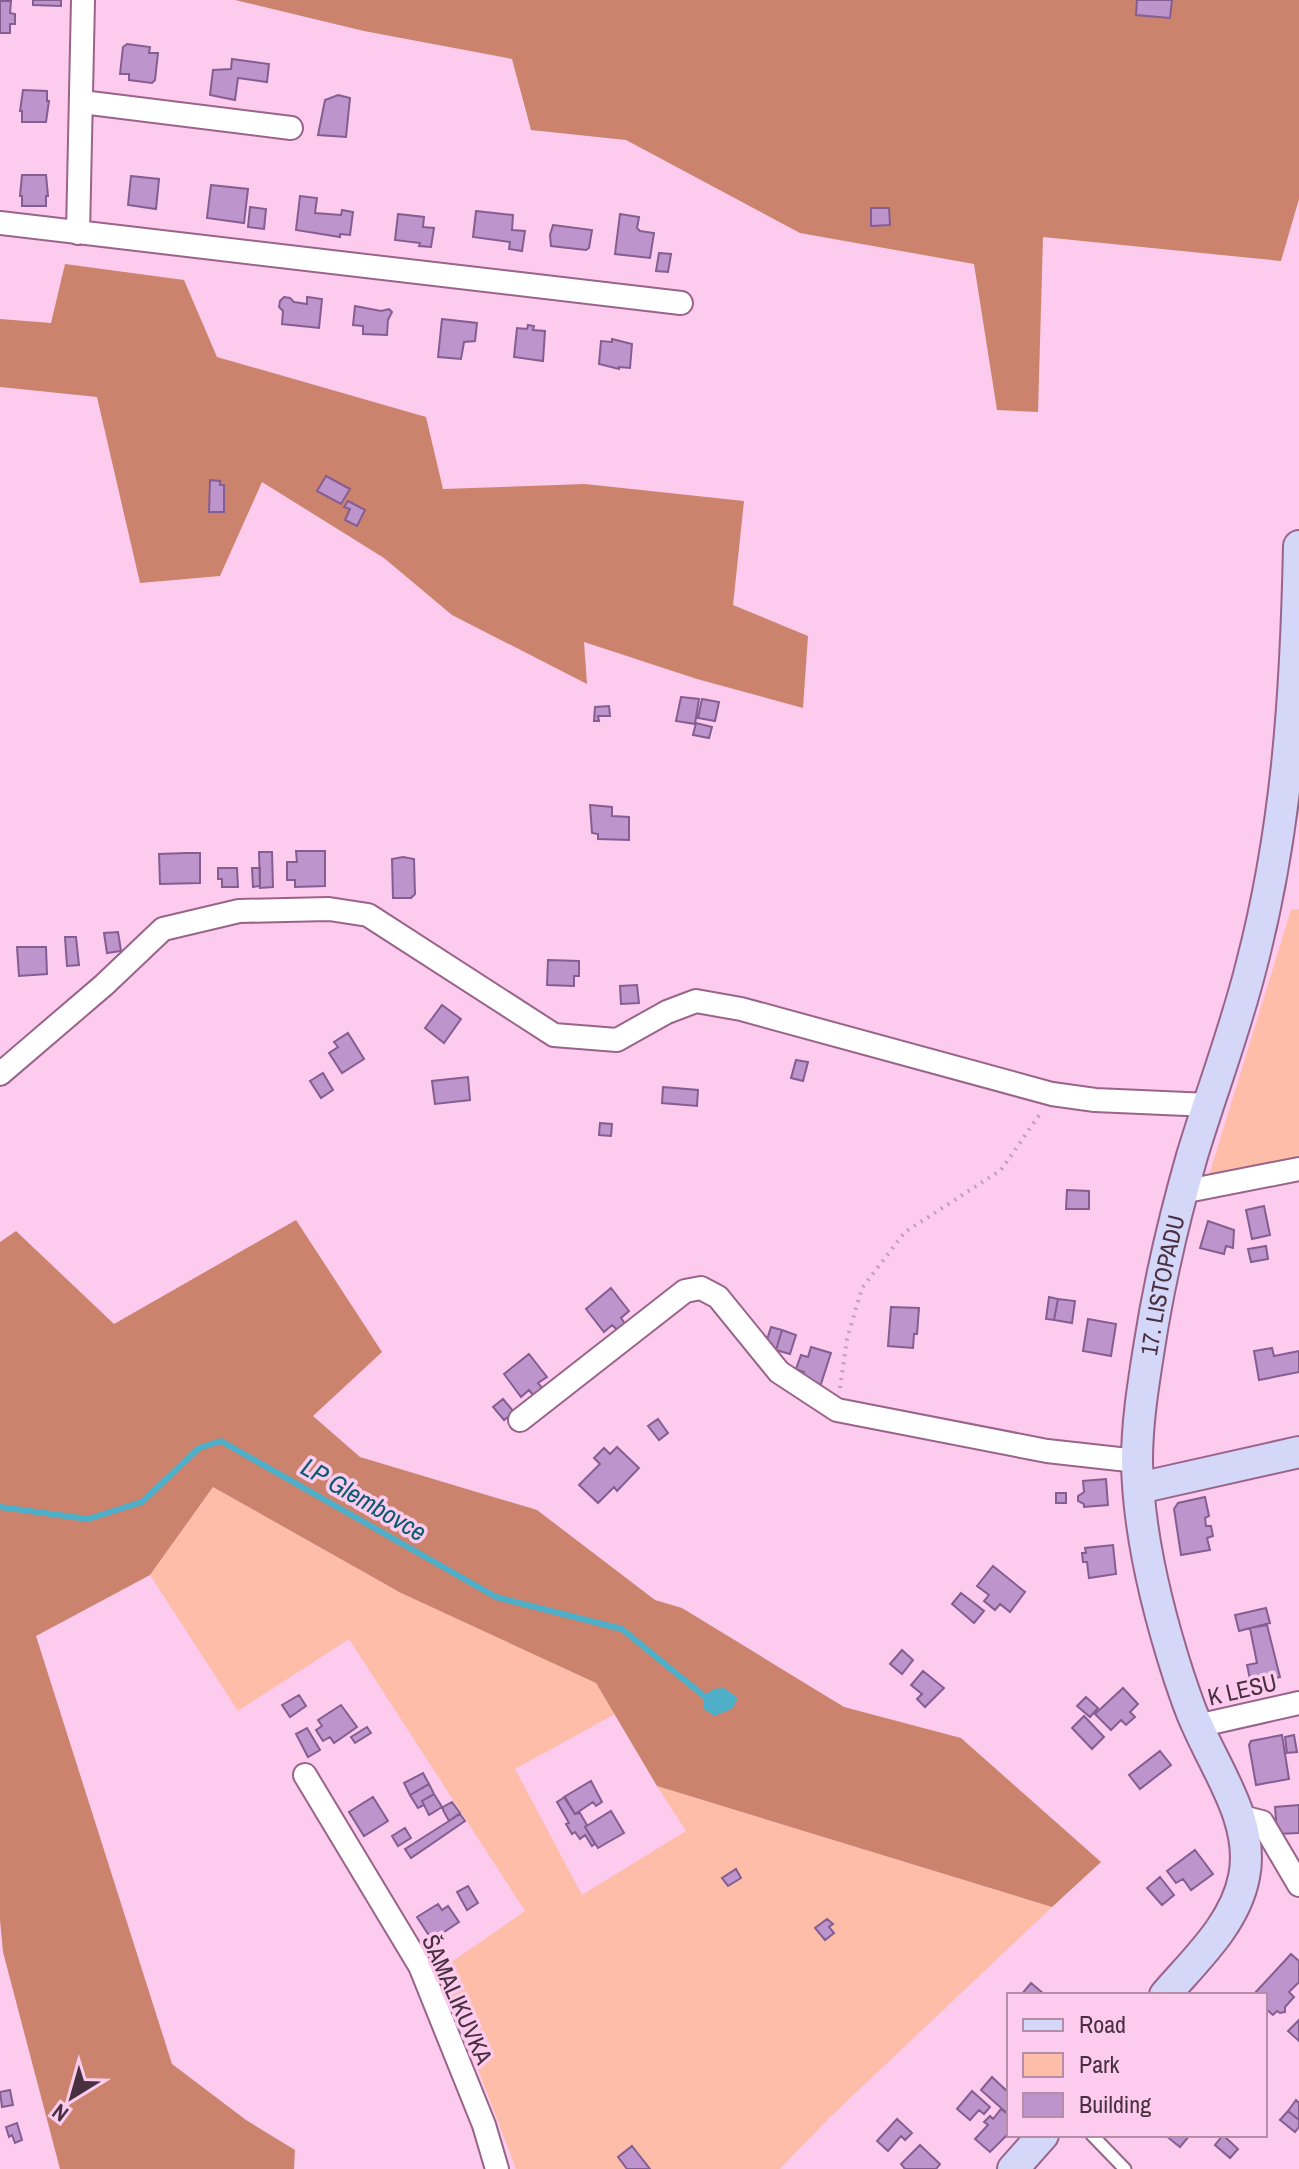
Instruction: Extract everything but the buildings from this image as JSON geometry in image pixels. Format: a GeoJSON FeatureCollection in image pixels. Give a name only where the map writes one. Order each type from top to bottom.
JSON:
{"type":"FeatureCollection","features":[{"type":"Feature","properties":{"kind":"main road","name":"17. LISTOPADU"},"geometry":{"type":"LineString","coordinates":[[1167,1993],[1212,1941],[1237,1901],[1244,1877],[1246,1851],[1227,1787],[1197,1726],[1178,1675],[1160,1609],[1147,1546],[1138,1475],[1140,1408],[1154,1316],[1182,1192],[1251,969],[1279,834],[1293,726],[1299,546]]}},
{"type":"Feature","properties":{"kind":"main road"},"geometry":{"type":"LineString","coordinates":[[1138,1475],[1299,1452]]}},
{"type":"Feature","properties":{"kind":"main road"},"geometry":{"type":"LineString","coordinates":[[1013,2169],[1041,2137]]}},
{"type":"Feature","properties":{"kind":"street"},"geometry":{"type":"LineString","coordinates":[[78,233],[83,0]]}},
{"type":"Feature","properties":{"kind":"street"},"geometry":{"type":"LineString","coordinates":[[82,102],[291,128]]}},
{"type":"Feature","properties":{"kind":"street"},"geometry":{"type":"LineString","coordinates":[[0,223],[681,303]]}},
{"type":"Feature","properties":{"kind":"street"},"geometry":{"type":"LineString","coordinates":[[0,1074],[104,985],[163,929],[239,911],[329,909],[368,915],[554,1035],[617,1040],[667,1012],[696,1001],[741,1009],[1052,1094],[1095,1100],[1209,1105]]}},
{"type":"Feature","properties":{"kind":"street"},"geometry":{"type":"LineString","coordinates":[[1182,1192],[1299,1169]]}},
{"type":"Feature","properties":{"kind":"street"},"geometry":{"type":"LineString","coordinates":[[520,1420],[685,1291],[701,1288],[718,1297],[779,1372],[837,1410],[1047,1451],[1138,1475]]}},
{"type":"Feature","properties":{"kind":"street","name":"K LESU"},"geometry":{"type":"LineString","coordinates":[[1197,1726],[1299,1703]]}},
{"type":"Feature","properties":{"kind":"street","name":"ŠAMALIKUVKA"},"geometry":{"type":"LineString","coordinates":[[305,1775],[420,1966],[484,2125],[497,2169]]}},
{"type":"Feature","properties":{"kind":"street"},"geometry":{"type":"LineString","coordinates":[[1238,1816],[1262,1822],[1299,1885]]}},
{"type":"Feature","properties":{"kind":"lane"},"geometry":{"type":"LineString","coordinates":[[1094,2137],[1125,2169]]}},
{"type":"Feature","properties":{"kind":"path"},"geometry":{"type":"LineString","coordinates":[[837,1410],[847,1339],[862,1288],[905,1232],[1001,1170],[1052,1094]]}},
{"type":"Feature","properties":{"kind":"green space"},"geometry":{"type":"Polygon","coordinates":[[[1299,909],[1299,1162],[1209,1175],[1291,910],[1299,909]]]}},
{"type":"Feature","properties":{"kind":"green space"},"geometry":{"type":"Polygon","coordinates":[[[213,1487],[401,1593],[596,1683],[615,1714],[515,1769],[582,1895],[686,1831],[657,1786],[1052,1907],[828,2119],[780,2169],[516,2169],[440,1970],[525,1911],[349,1639],[238,1711],[150,1575],[213,1487]]]}},
{"type":"Feature","properties":{"kind":"shaded area"},"geometry":{"type":"Polygon","coordinates":[[[235,0],[1299,0],[1299,199],[1281,261],[1043,237],[1038,412],[997,410],[974,264],[800,233],[626,140],[531,130],[512,59],[364,31],[235,0]]]}},
{"type":"Feature","properties":{"kind":"shaded area"},"geometry":{"type":"Polygon","coordinates":[[[65,264],[184,280],[217,357],[426,417],[443,489],[585,484],[744,501],[733,605],[808,636],[803,708],[697,679],[584,642],[587,684],[452,615],[384,558],[262,482],[220,576],[140,583],[97,397],[0,387],[0,319],[51,323],[65,264]]]}},
{"type":"Feature","properties":{"kind":"shaded area"},"geometry":{"type":"Polygon","coordinates":[[[296,1220],[382,1352],[313,1416],[360,1457],[537,1510],[655,1600],[682,1608],[844,1707],[961,1738],[1101,1862],[1052,1907],[657,1786],[596,1683],[401,1593],[213,1487],[150,1575],[36,1636],[172,2064],[246,2120],[295,2150],[294,2169],[60,2169],[3,1952],[0,1920],[0,1242],[16,1231],[114,1324],[296,1220]]]}},
{"type":"Feature","properties":{"kind":"water"},"geometry":{"type":"Polygon","coordinates":[[[724,1688],[738,1698],[732,1709],[714,1716],[704,1709],[704,1696],[713,1689],[724,1688]]]}},
{"type":"Feature","properties":{"kind":"waterway","name":"LP Glembovce"},"geometry":{"type":"LineString","coordinates":[[0,1507],[88,1519],[142,1502],[199,1448],[221,1441],[496,1597],[622,1629],[704,1696]]}}]}
